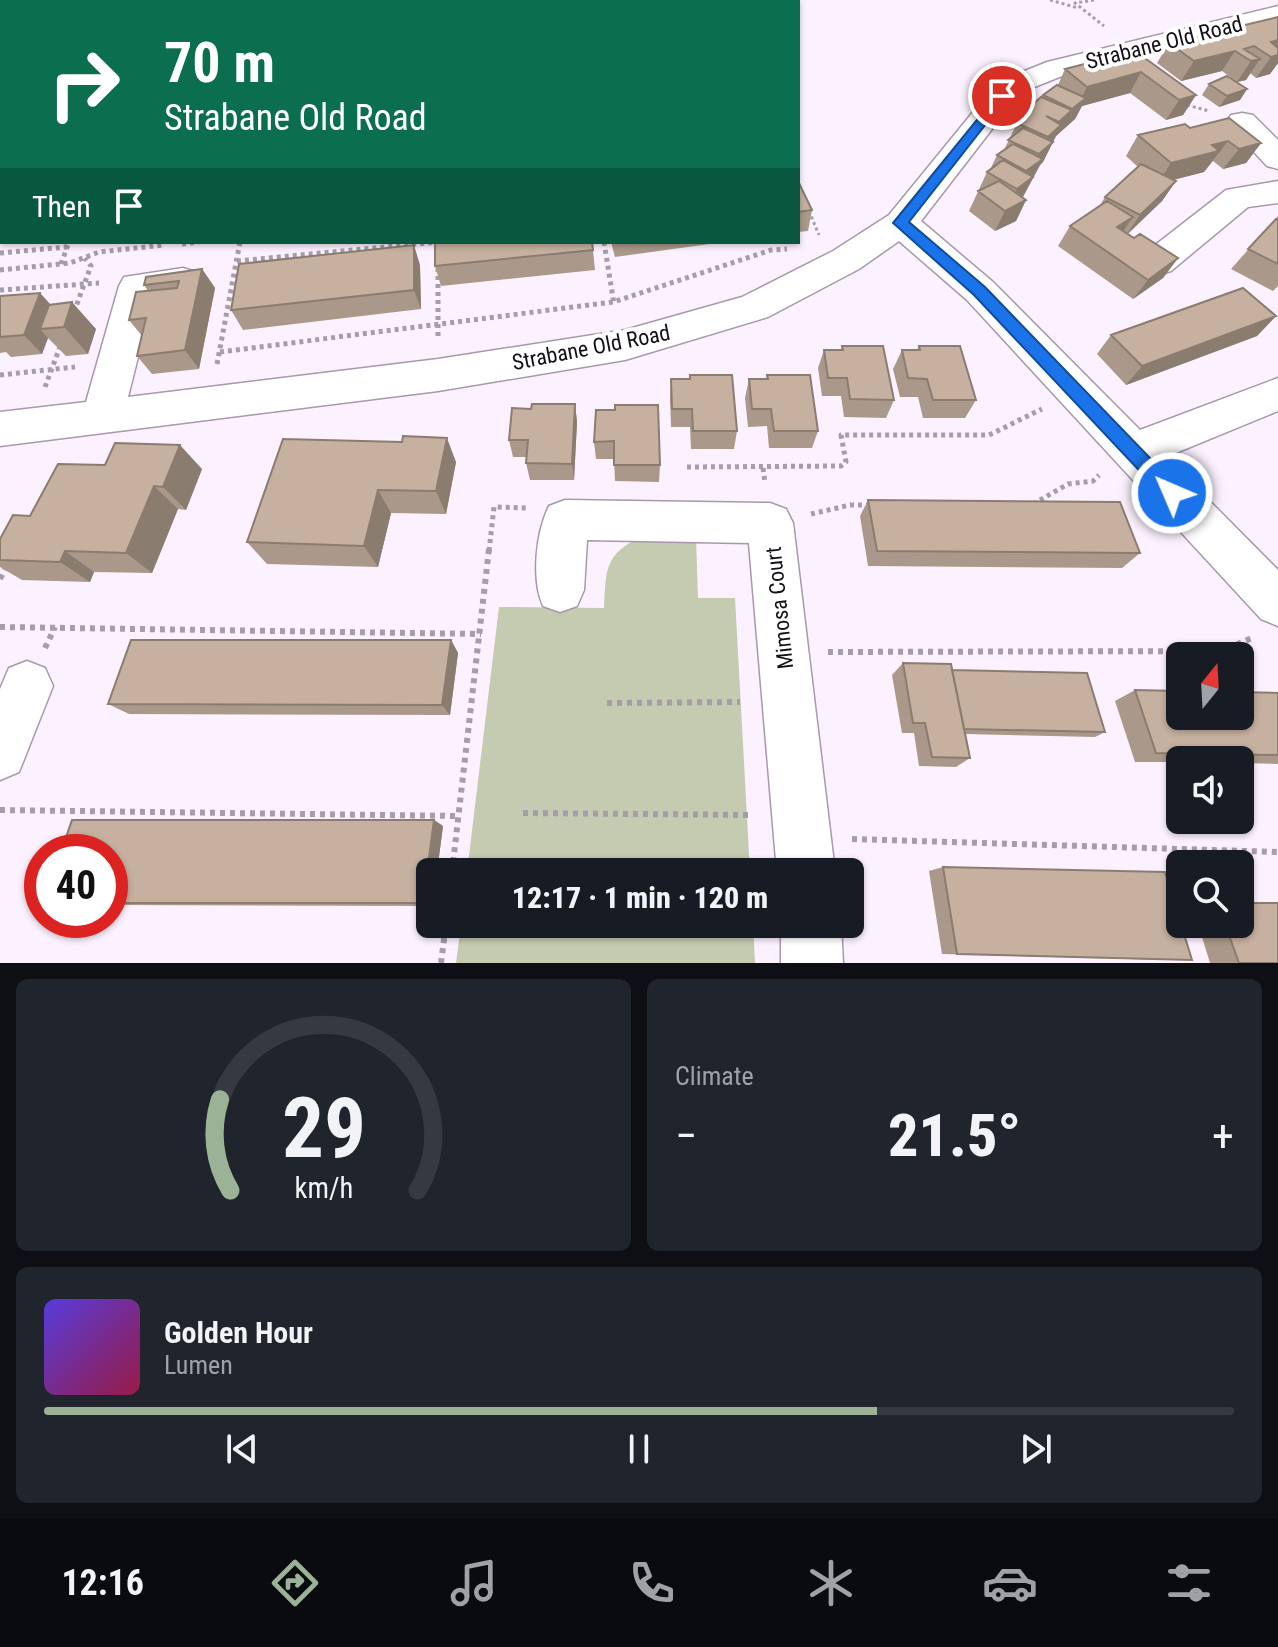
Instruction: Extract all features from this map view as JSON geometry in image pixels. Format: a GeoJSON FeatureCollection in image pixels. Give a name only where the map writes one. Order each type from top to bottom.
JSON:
{"type":"FeatureCollection","features":[{"type":"Feature","properties":{"kind":"street","name":"Strabane Old Road"},"geometry":{"type":"LineString","coordinates":[[0,429],[438,375],[625,345],[755,307],[835,254],[901,223],[1002,96],[1022,82],[1057,68],[1130,58],[1278,14]]}},
{"type":"Feature","properties":{"kind":"street"},"geometry":{"type":"LineString","coordinates":[[1242,122],[1278,159]]}},
{"type":"Feature","properties":{"kind":"street"},"geometry":{"type":"LineString","coordinates":[[1158,262],[1238,198],[1278,192]]}},
{"type":"Feature","properties":{"kind":"street"},"geometry":{"type":"LineString","coordinates":[[901,223],[980,291],[1131,452],[1271,618]]}},
{"type":"Feature","properties":{"kind":"street"},"geometry":{"type":"LineString","coordinates":[[102,417],[137,286],[183,281]]}},
{"type":"Feature","properties":{"kind":"street"},"geometry":{"type":"LineString","coordinates":[[1131,452],[1278,394]]}},
{"type":"Feature","properties":{"kind":"street"},"geometry":{"type":"LineString","coordinates":[[560,590],[565,520]]}},
{"type":"Feature","properties":{"kind":"street","name":"Mimosa Court"},"geometry":{"type":"LineString","coordinates":[[565,520],[770,523],[803,841]]}},
{"type":"Feature","properties":{"kind":"street"},"geometry":{"type":"LineString","coordinates":[[0,753],[27,686]]}},
{"type":"Feature","properties":{"kind":"street"},"geometry":{"type":"LineString","coordinates":[[811,938],[812,963]]}},
{"type":"Feature","properties":{"kind":"path"},"geometry":{"type":"LineString","coordinates":[[1050,0],[1083,9]]}},
{"type":"Feature","properties":{"kind":"path"},"geometry":{"type":"LineString","coordinates":[[1094,0],[1075,3],[1130,58]]}},
{"type":"Feature","properties":{"kind":"path"},"geometry":{"type":"LineString","coordinates":[[808,209],[835,254]]}},
{"type":"Feature","properties":{"kind":"path"},"geometry":{"type":"LineString","coordinates":[[0,270],[61,264],[99,252],[179,244]]}},
{"type":"Feature","properties":{"kind":"path"},"geometry":{"type":"LineString","coordinates":[[210,404],[240,244]]}},
{"type":"Feature","properties":{"kind":"path"},"geometry":{"type":"LineString","coordinates":[[237,261],[417,244]]}},
{"type":"Feature","properties":{"kind":"path"},"geometry":{"type":"LineString","coordinates":[[438,244],[438,334]]}},
{"type":"Feature","properties":{"kind":"path"},"geometry":{"type":"LineString","coordinates":[[604,244],[613,302]]}},
{"type":"Feature","properties":{"kind":"path"},"geometry":{"type":"LineString","coordinates":[[0,253],[68,245],[61,264]]}},
{"type":"Feature","properties":{"kind":"path"},"geometry":{"type":"LineString","coordinates":[[220,352],[613,302],[771,250],[835,254]]}},
{"type":"Feature","properties":{"kind":"path"},"geometry":{"type":"LineString","coordinates":[[68,325],[91,266],[85,258]]}},
{"type":"Feature","properties":{"kind":"path"},"geometry":{"type":"LineString","coordinates":[[0,290],[85,282],[137,286]]}},
{"type":"Feature","properties":{"kind":"path"},"geometry":{"type":"LineString","coordinates":[[45,386],[63,340]]}},
{"type":"Feature","properties":{"kind":"path"},"geometry":{"type":"LineString","coordinates":[[0,375],[117,362]]}},
{"type":"Feature","properties":{"kind":"path"},"geometry":{"type":"LineString","coordinates":[[687,467],[841,466],[846,462],[841,435],[989,435],[1075,393]]}},
{"type":"Feature","properties":{"kind":"path"},"geometry":{"type":"LineString","coordinates":[[1027,507],[1068,484],[1093,481],[1131,452]]}},
{"type":"Feature","properties":{"kind":"path"},"geometry":{"type":"LineString","coordinates":[[770,523],[850,505],[880,505]]}},
{"type":"Feature","properties":{"kind":"path"},"geometry":{"type":"LineString","coordinates":[[454,858],[494,507],[522,507],[565,520]]}},
{"type":"Feature","properties":{"kind":"path"},"geometry":{"type":"LineString","coordinates":[[0,579],[10,558]]}},
{"type":"Feature","properties":{"kind":"path"},"geometry":{"type":"LineString","coordinates":[[783,652],[1221,651],[1271,618]]}},
{"type":"Feature","properties":{"kind":"path"},"geometry":{"type":"LineString","coordinates":[[0,627],[481,634]]}},
{"type":"Feature","properties":{"kind":"path"},"geometry":{"type":"LineString","coordinates":[[607,703],[789,703]]}},
{"type":"Feature","properties":{"kind":"path"},"geometry":{"type":"LineString","coordinates":[[0,810],[459,816]]}},
{"type":"Feature","properties":{"kind":"path"},"geometry":{"type":"LineString","coordinates":[[523,813],[803,841],[1278,852]]}},
{"type":"Feature","properties":{"kind":"path"},"geometry":{"type":"LineString","coordinates":[[441,963],[444,938]]}},
{"type":"Feature","properties":{"kind":"green space"},"geometry":{"type":"Polygon","coordinates":[[[643,536],[696,537],[698,598],[735,598],[749,858],[469,858],[499,607],[604,608],[610,564],[614,556],[643,536]]]}},
{"type":"Feature","properties":{"kind":"green space"},"geometry":{"type":"Polygon","coordinates":[[[459,938],[754,938],[755,963],[456,963],[459,938]]]}},
{"type":"Feature","properties":{"kind":"building"},"geometry":{"type":"Polygon","coordinates":[[[1278,17],[1278,40],[1271,42],[1278,48],[1278,55],[1271,57],[1254,46],[1244,49],[1260,59],[1251,61],[1235,51],[1194,61],[1169,43],[1278,17]]]}},
{"type":"Feature","properties":{"kind":"building"},"geometry":{"type":"Polygon","coordinates":[[[1135,51],[1196,95],[1179,100],[1141,72],[1087,87],[1065,69],[1135,51]]]}},
{"type":"Feature","properties":{"kind":"building"},"geometry":{"type":"Polygon","coordinates":[[[1227,76],[1247,89],[1227,96],[1209,84],[1227,76]]]}},
{"type":"Feature","properties":{"kind":"building"},"geometry":{"type":"Polygon","coordinates":[[[1057,85],[1086,98],[1072,109],[1043,95],[1057,85]]]}},
{"type":"Feature","properties":{"kind":"building"},"geometry":{"type":"Polygon","coordinates":[[[1041,97],[1072,110],[1059,122],[1046,116],[1061,125],[1048,137],[1017,123],[1041,97]]]}},
{"type":"Feature","properties":{"kind":"building"},"geometry":{"type":"Polygon","coordinates":[[[1229,118],[1261,143],[1239,149],[1228,141],[1212,145],[1219,151],[1171,163],[1138,135],[1185,124],[1190,128],[1229,118]]]}},
{"type":"Feature","properties":{"kind":"building"},"geometry":{"type":"Polygon","coordinates":[[[1023,128],[1053,142],[1039,154],[1008,140],[1023,128]]]}},
{"type":"Feature","properties":{"kind":"building"},"geometry":{"type":"Polygon","coordinates":[[[1013,144],[1043,159],[1026,171],[997,155],[1013,144]]]}},
{"type":"Feature","properties":{"kind":"building"},"geometry":{"type":"Polygon","coordinates":[[[1003,160],[1033,177],[1017,189],[987,172],[1003,160]]]}},
{"type":"Feature","properties":{"kind":"building"},"geometry":{"type":"Polygon","coordinates":[[[1141,164],[1176,181],[1140,215],[1105,197],[1141,164]]]}},
{"type":"Feature","properties":{"kind":"building"},"geometry":{"type":"Polygon","coordinates":[[[999,181],[1026,200],[1005,211],[978,191],[999,181]]]}},
{"type":"Feature","properties":{"kind":"building"},"geometry":{"type":"Polygon","coordinates":[[[800,185],[812,210],[800,212],[800,185]]]}},
{"type":"Feature","properties":{"kind":"building"},"geometry":{"type":"Polygon","coordinates":[[[1107,201],[1133,217],[1117,227],[1134,238],[1140,234],[1178,258],[1148,280],[1070,226],[1107,201]]]}},
{"type":"Feature","properties":{"kind":"building"},"geometry":{"type":"Polygon","coordinates":[[[1278,220],[1278,264],[1248,249],[1278,220]]]}},
{"type":"Feature","properties":{"kind":"building"},"geometry":{"type":"Polygon","coordinates":[[[435,244],[592,244],[593,250],[435,266],[435,244]]]}},
{"type":"Feature","properties":{"kind":"building"},"geometry":{"type":"Polygon","coordinates":[[[414,245],[414,290],[231,310],[239,264],[414,245]]]}},
{"type":"Feature","properties":{"kind":"building"},"geometry":{"type":"Polygon","coordinates":[[[202,269],[185,350],[137,356],[146,318],[129,320],[136,292],[177,288],[179,281],[144,285],[146,277],[202,269]]]}},
{"type":"Feature","properties":{"kind":"building"},"geometry":{"type":"Polygon","coordinates":[[[1243,288],[1276,316],[1142,366],[1111,335],[1243,288]]]}},
{"type":"Feature","properties":{"kind":"building"},"geometry":{"type":"Polygon","coordinates":[[[40,293],[24,335],[0,337],[0,296],[40,293]]]}},
{"type":"Feature","properties":{"kind":"building"},"geometry":{"type":"Polygon","coordinates":[[[72,302],[64,327],[40,329],[49,305],[72,302]]]}},
{"type":"Feature","properties":{"kind":"building"},"geometry":{"type":"Polygon","coordinates":[[[842,346],[883,346],[894,400],[850,399],[847,378],[828,378],[824,350],[843,350],[842,346]]]}},
{"type":"Feature","properties":{"kind":"building"},"geometry":{"type":"Polygon","coordinates":[[[919,346],[960,346],[976,400],[933,400],[927,379],[908,378],[902,350],[920,350],[919,346]]]}},
{"type":"Feature","properties":{"kind":"building"},"geometry":{"type":"Polygon","coordinates":[[[690,375],[732,375],[737,431],[693,431],[692,409],[672,409],[671,379],[690,379],[690,375]]]}},
{"type":"Feature","properties":{"kind":"building"},"geometry":{"type":"Polygon","coordinates":[[[767,375],[810,375],[818,431],[774,431],[771,409],[752,409],[749,379],[768,379],[767,375]]]}},
{"type":"Feature","properties":{"kind":"building"},"geometry":{"type":"Polygon","coordinates":[[[532,404],[575,404],[572,464],[526,463],[528,440],[509,440],[512,408],[531,409],[532,404]]]}},
{"type":"Feature","properties":{"kind":"building"},"geometry":{"type":"Polygon","coordinates":[[[615,405],[658,405],[660,465],[614,465],[614,441],[594,442],[596,410],[615,410],[615,405]]]}},
{"type":"Feature","properties":{"kind":"building"},"geometry":{"type":"Polygon","coordinates":[[[403,436],[447,438],[436,491],[378,490],[364,546],[247,542],[283,439],[402,442],[403,436]]]}},
{"type":"Feature","properties":{"kind":"building"},"geometry":{"type":"Polygon","coordinates":[[[115,443],[180,445],[163,487],[154,486],[126,553],[65,551],[60,562],[0,560],[0,539],[13,515],[30,516],[58,464],[105,465],[115,443]]]}},
{"type":"Feature","properties":{"kind":"building"},"geometry":{"type":"Polygon","coordinates":[[[868,500],[1120,502],[1140,553],[877,551],[868,500]]]}},
{"type":"Feature","properties":{"kind":"building"},"geometry":{"type":"Polygon","coordinates":[[[131,640],[451,640],[442,705],[108,704],[131,640]]]}},
{"type":"Feature","properties":{"kind":"building"},"geometry":{"type":"Polygon","coordinates":[[[903,663],[951,664],[970,758],[932,757],[925,723],[913,723],[903,663]]]}},
{"type":"Feature","properties":{"kind":"building"},"geometry":{"type":"Polygon","coordinates":[[[952,670],[1087,673],[1105,732],[964,729],[952,670]]]}},
{"type":"Feature","properties":{"kind":"building"},"geometry":{"type":"Polygon","coordinates":[[[1135,690],[1166,691],[1166,730],[1254,730],[1254,692],[1278,693],[1278,755],[1254,755],[1254,746],[1166,746],[1166,753],[1156,753],[1135,690]]]}},
{"type":"Feature","properties":{"kind":"building"},"geometry":{"type":"Polygon","coordinates":[[[72,820],[434,820],[429,858],[416,858],[416,903],[128,903],[128,834],[67,834],[72,820]]]}},
{"type":"Feature","properties":{"kind":"building"},"geometry":{"type":"Polygon","coordinates":[[[943,867],[1165,872],[1166,938],[1185,938],[1192,960],[957,954],[943,867]]]}},
{"type":"Feature","properties":{"kind":"building"},"geometry":{"type":"Polygon","coordinates":[[[1254,903],[1278,903],[1278,963],[1239,963],[1230,938],[1254,938],[1254,903]]]}},
{"type":"Feature","properties":{"kind":"route"},"geometry":{"type":"LineString","coordinates":[[1002,96],[901,223],[980,291],[1172,493]]}}]}
